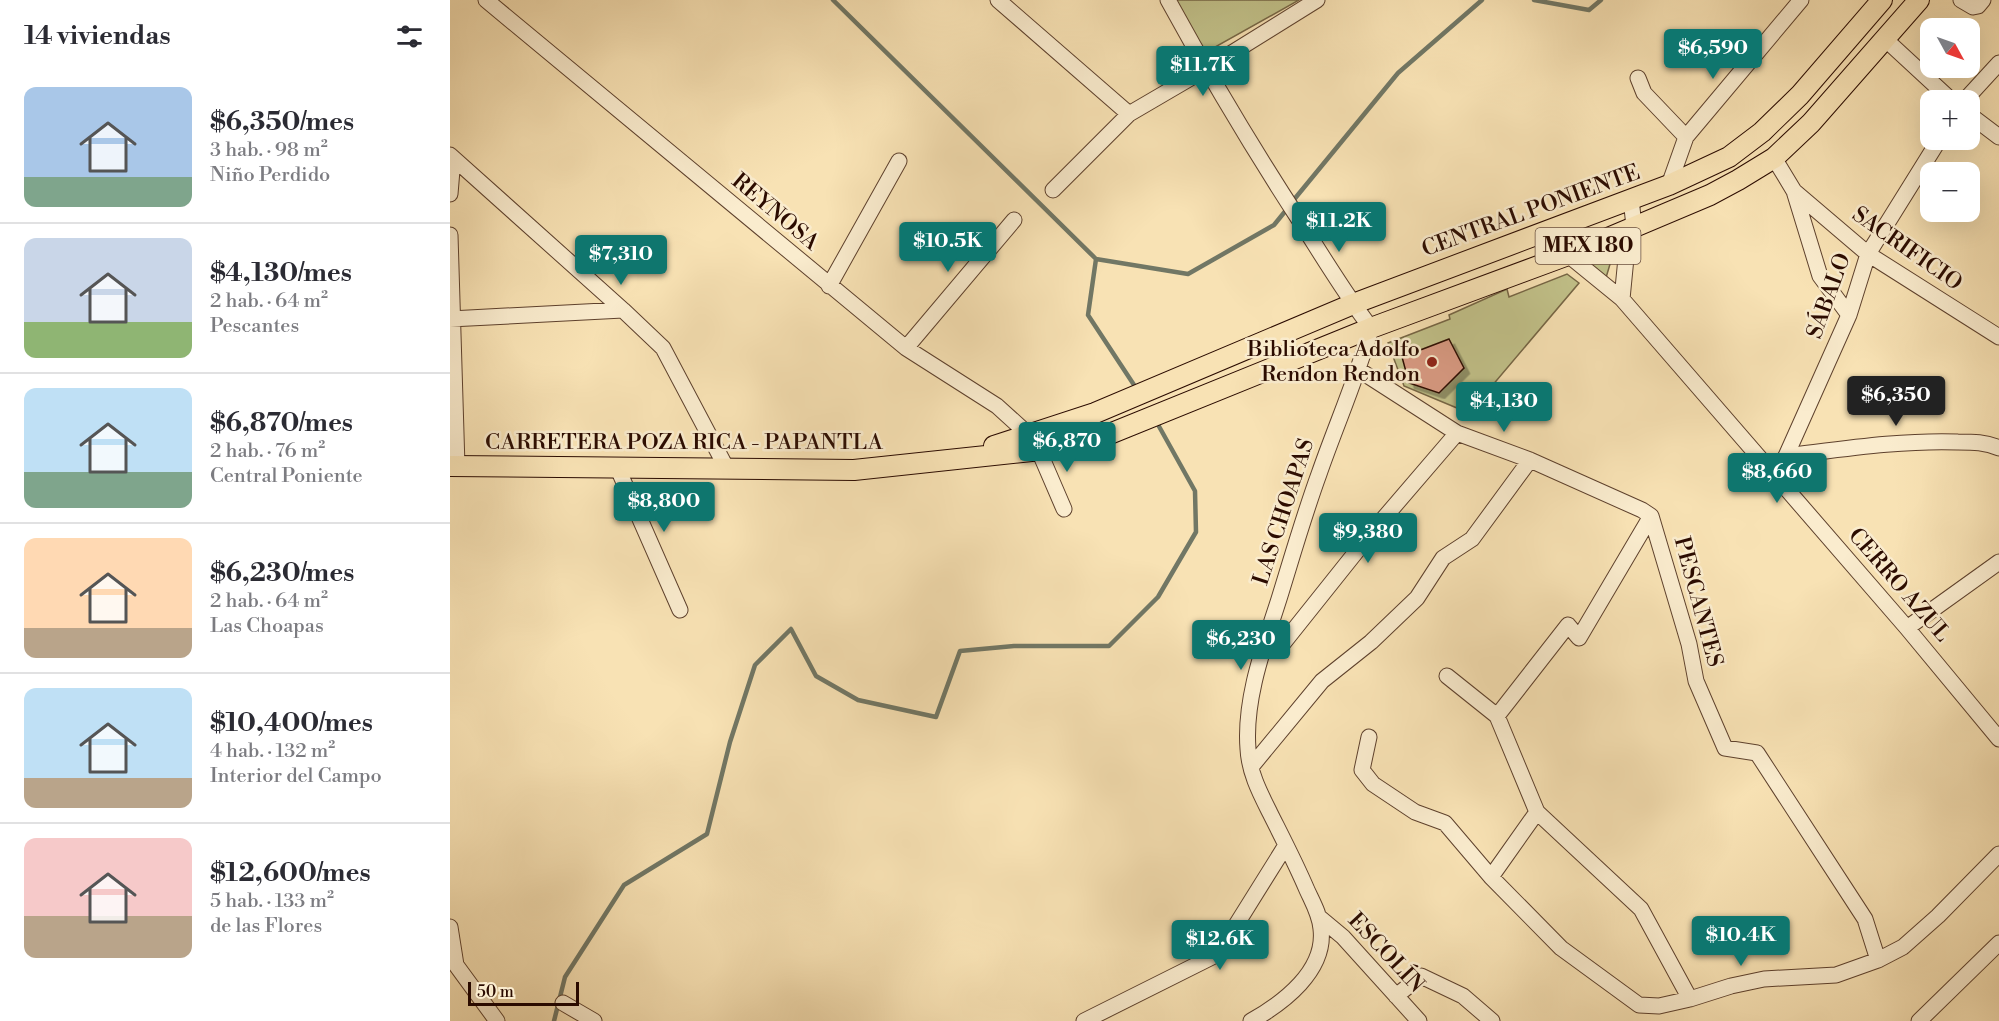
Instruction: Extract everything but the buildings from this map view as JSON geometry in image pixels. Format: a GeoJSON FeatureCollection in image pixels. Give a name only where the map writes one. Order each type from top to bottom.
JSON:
{"type":"FeatureCollection","features":[{"type":"Feature","properties":{"kind":"main road","name":"CENTRAL PONIENTE"},"geometry":{"type":"LineString","coordinates":[[1034,443],[1095,413],[1353,304],[1669,185],[1729,157],[1762,132],[1800,95],[1882,0]]}},
{"type":"Feature","properties":{"kind":"main road","name":"CENTRAL PONIENTE"},"geometry":{"type":"LineString","coordinates":[[954,458],[1034,443],[1069,446],[1107,435],[1371,328],[1568,255],[1710,195],[1773,158],[1811,123],[1919,0]]}},
{"type":"Feature","properties":{"kind":"main road","name":"CARRETERA POZA RICA - PAPANTLA"},"geometry":{"type":"LineString","coordinates":[[453,466],[854,470],[954,458]]}},
{"type":"Feature","properties":{"kind":"street","name":"REYNOSA"},"geometry":{"type":"LineString","coordinates":[[486,0],[829,286],[906,348],[997,406],[1034,443]]}},
{"type":"Feature","properties":{"kind":"street"},"geometry":{"type":"LineString","coordinates":[[998,0],[1129,114]]}},
{"type":"Feature","properties":{"kind":"street"},"geometry":{"type":"LineString","coordinates":[[1168,0],[1270,176],[1371,328]]}},
{"type":"Feature","properties":{"kind":"street"},"geometry":{"type":"LineString","coordinates":[[1053,190],[1129,114],[1317,0]]}},
{"type":"Feature","properties":{"kind":"street"},"geometry":{"type":"LineString","coordinates":[[1669,185],[1686,137],[1801,0]]}},
{"type":"Feature","properties":{"kind":"street"},"geometry":{"type":"LineString","coordinates":[[1961,0],[1972,7],[1978,6],[1983,0]]}},
{"type":"Feature","properties":{"kind":"street"},"geometry":{"type":"LineString","coordinates":[[1885,39],[1940,90]]}},
{"type":"Feature","properties":{"kind":"street"},"geometry":{"type":"LineString","coordinates":[[1974,90],[1999,63]]}},
{"type":"Feature","properties":{"kind":"street"},"geometry":{"type":"LineString","coordinates":[[1638,78],[1644,93],[1686,137]]}},
{"type":"Feature","properties":{"kind":"street"},"geometry":{"type":"LineString","coordinates":[[1980,123],[1999,137]]}},
{"type":"Feature","properties":{"kind":"street","name":"SÁBALO"},"geometry":{"type":"LineString","coordinates":[[1773,475],[1786,456],[1849,315],[1868,254],[1933,150]]}},
{"type":"Feature","properties":{"kind":"street"},"geometry":{"type":"LineString","coordinates":[[450,194],[452,157]]}},
{"type":"Feature","properties":{"kind":"street"},"geometry":{"type":"LineString","coordinates":[[452,157],[663,348],[728,469]]}},
{"type":"Feature","properties":{"kind":"street","name":"SACRIFICIO"},"geometry":{"type":"LineString","coordinates":[[1773,158],[1794,191],[1820,276],[1849,315]]}},
{"type":"Feature","properties":{"kind":"street"},"geometry":{"type":"LineString","coordinates":[[829,286],[899,161]]}},
{"type":"Feature","properties":{"kind":"street","name":"SACRIFICIO"},"geometry":{"type":"LineString","coordinates":[[1794,191],[1868,254],[1999,337]]}},
{"type":"Feature","properties":{"kind":"street"},"geometry":{"type":"LineString","coordinates":[[1622,299],[1626,258],[1634,226],[1631,199]]}},
{"type":"Feature","properties":{"kind":"street"},"geometry":{"type":"LineString","coordinates":[[906,348],[1014,220]]}},
{"type":"Feature","properties":{"kind":"street"},"geometry":{"type":"LineString","coordinates":[[450,235],[453,466]]}},
{"type":"Feature","properties":{"kind":"street","name":"CERRO AZUL"},"geometry":{"type":"LineString","coordinates":[[1568,255],[1622,299],[1907,628],[1999,739]]}},
{"type":"Feature","properties":{"kind":"street"},"geometry":{"type":"LineString","coordinates":[[452,319],[623,310]]}},
{"type":"Feature","properties":{"kind":"street","name":"LAS CHOAPAS"},"geometry":{"type":"LineString","coordinates":[[1262,1019],[1293,992],[1305,978],[1315,961],[1322,930],[1319,917],[1255,783],[1248,750],[1249,716],[1266,640],[1318,475],[1359,370],[1371,328]]}},
{"type":"Feature","properties":{"kind":"street","name":"PESCANTES"},"geometry":{"type":"LineString","coordinates":[[1359,370],[1457,433],[1530,460],[1651,516],[1689,644],[1696,681],[1725,748],[1757,753],[1865,919],[1878,960]]}},
{"type":"Feature","properties":{"kind":"street"},"geometry":{"type":"LineString","coordinates":[[1266,640],[1281,646],[1371,532],[1457,433]]}},
{"type":"Feature","properties":{"kind":"street"},"geometry":{"type":"LineString","coordinates":[[1786,456],[1934,441],[1988,443],[1999,448]]}},
{"type":"Feature","properties":{"kind":"street"},"geometry":{"type":"LineString","coordinates":[[1034,443],[1064,509]]}},
{"type":"Feature","properties":{"kind":"street"},"geometry":{"type":"LineString","coordinates":[[1251,767],[1322,681],[1371,642],[1417,598],[1443,558],[1472,539],[1530,460]]}},
{"type":"Feature","properties":{"kind":"street"},"geometry":{"type":"LineString","coordinates":[[618,469],[680,610]]}},
{"type":"Feature","properties":{"kind":"street"},"geometry":{"type":"LineString","coordinates":[[1497,716],[1568,625],[1580,638],[1651,516]]}},
{"type":"Feature","properties":{"kind":"street"},"geometry":{"type":"LineString","coordinates":[[1907,628],[1999,562]]}},
{"type":"Feature","properties":{"kind":"street"},"geometry":{"type":"LineString","coordinates":[[1447,676],[1497,716],[1537,812],[1641,909],[1690,999]]}},
{"type":"Feature","properties":{"kind":"street"},"geometry":{"type":"LineString","coordinates":[[1369,737],[1362,770],[1373,784],[1415,812],[1445,824],[1491,877],[1561,948],[1639,1005],[1659,1006],[1764,979],[1836,975],[1878,960],[1904,947],[1999,854]]}},
{"type":"Feature","properties":{"kind":"street"},"geometry":{"type":"LineString","coordinates":[[1491,877],[1537,812]]}},
{"type":"Feature","properties":{"kind":"street"},"geometry":{"type":"LineString","coordinates":[[1084,1021],[1218,954],[1286,845]]}},
{"type":"Feature","properties":{"kind":"street","name":"ESCOLÍN"},"geometry":{"type":"LineString","coordinates":[[1319,917],[1343,938],[1419,1021]]}},
{"type":"Feature","properties":{"kind":"street"},"geometry":{"type":"LineString","coordinates":[[450,927],[453,966],[497,1021]]}},
{"type":"Feature","properties":{"kind":"street"},"geometry":{"type":"LineString","coordinates":[[1919,1021],[1999,943]]}},
{"type":"Feature","properties":{"kind":"street"},"geometry":{"type":"LineString","coordinates":[[1396,996],[1421,976],[1463,996],[1492,1021]]}},
{"type":"Feature","properties":{"kind":"street"},"geometry":{"type":"LineString","coordinates":[[562,1003],[594,1021]]}},
{"type":"Feature","properties":{"kind":"green space"},"geometry":{"type":"Polygon","coordinates":[[[1173,0],[1299,0],[1201,55],[1173,0]]]}},
{"type":"Feature","properties":{"kind":"green space"},"geometry":{"type":"Polygon","coordinates":[[[1616,244],[1605,281],[1581,257],[1616,244]]]}},
{"type":"Feature","properties":{"kind":"green space"},"geometry":{"type":"Polygon","coordinates":[[[1567,274],[1579,283],[1469,413],[1404,386],[1388,343],[1450,319],[1449,315],[1507,289],[1509,297],[1567,274]]]}},
{"type":"Feature","properties":{"kind":"waterway"},"geometry":{"type":"LineString","coordinates":[[833,0],[1096,259],[1188,274],[1274,225],[1287,209]]}},
{"type":"Feature","properties":{"kind":"waterway"},"geometry":{"type":"LineString","coordinates":[[1292,202],[1398,73],[1482,0]]}},
{"type":"Feature","properties":{"kind":"waterway"},"geometry":{"type":"LineString","coordinates":[[1534,0],[1589,10],[1601,0]]}},
{"type":"Feature","properties":{"kind":"waterway"},"geometry":{"type":"LineString","coordinates":[[1096,259],[1088,315],[1138,391]]}},
{"type":"Feature","properties":{"kind":"waterway"},"geometry":{"type":"LineString","coordinates":[[554,1021],[565,977],[624,885],[707,834],[730,742],[755,665],[791,629],[816,676],[858,700],[936,717],[960,651],[1014,646],[1109,646],[1158,597],[1196,532],[1195,491],[1156,421]]}},
{"type":"Feature","properties":{"kind":"place","name":"Biblioteca Adolfo Rendon Rendon"},"geometry":{"type":"Point","coordinates":[1432,362]}}]}
